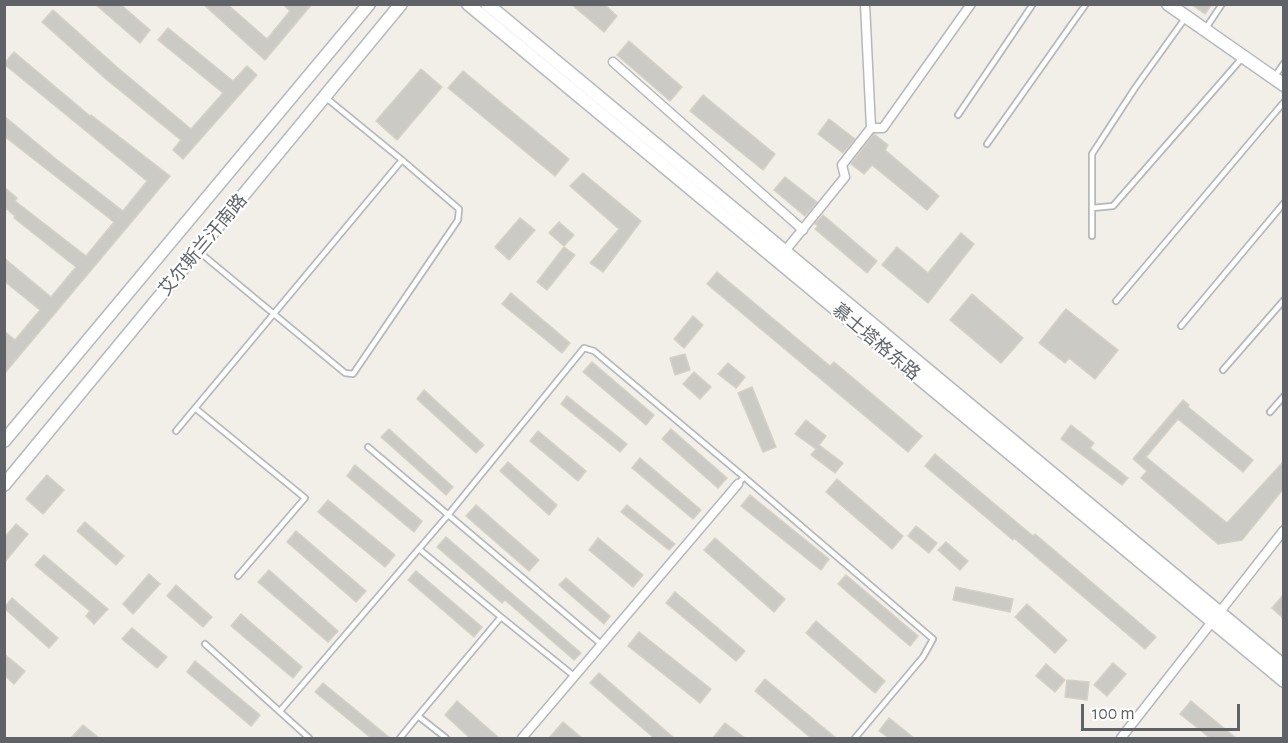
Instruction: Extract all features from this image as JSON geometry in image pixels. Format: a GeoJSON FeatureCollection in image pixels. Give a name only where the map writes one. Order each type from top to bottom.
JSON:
{"type":"FeatureCollection","features":[{"type":"Feature","properties":{"kind":"main road","name":"艾尔斯兰汗南路"},"geometry":{"type":"LineString","coordinates":[[4,441],[369,4]]}},
{"type":"Feature","properties":{"kind":"main road","name":"艾尔斯兰汗南路"},"geometry":{"type":"LineString","coordinates":[[4,485],[402,4]]}},
{"type":"Feature","properties":{"kind":"main road","name":"慕士塔格东路"},"geometry":{"type":"LineString","coordinates":[[468,4],[1216,617],[1284,666]]}},
{"type":"Feature","properties":{"kind":"main road","name":"慕士塔格东路"},"geometry":{"type":"LineString","coordinates":[[487,4],[785,252],[1216,617],[1284,681]]}},
{"type":"Feature","properties":{"kind":"main road"},"geometry":{"type":"LineString","coordinates":[[1168,4],[1278,82]]}},
{"type":"Feature","properties":{"kind":"street"},"geometry":{"type":"LineString","coordinates":[[785,252],[845,177],[842,165],[871,128],[865,4]]}},
{"type":"Feature","properties":{"kind":"street"},"geometry":{"type":"LineString","coordinates":[[871,128],[883,128],[971,4]]}},
{"type":"Feature","properties":{"kind":"street"},"geometry":{"type":"LineString","coordinates":[[613,62],[803,230]]}},
{"type":"Feature","properties":{"kind":"street"},"geometry":{"type":"LineString","coordinates":[[522,738],[741,480]]}},
{"type":"Feature","properties":{"kind":"street"},"geometry":{"type":"LineString","coordinates":[[1121,738],[1284,530]]}},
{"type":"Feature","properties":{"kind":"lane"},"geometry":{"type":"LineString","coordinates":[[958,115],[1033,4]]}},
{"type":"Feature","properties":{"kind":"lane"},"geometry":{"type":"LineString","coordinates":[[987,144],[1086,4]]}},
{"type":"Feature","properties":{"kind":"lane"},"geometry":{"type":"LineString","coordinates":[[1204,30],[1222,4]]}},
{"type":"Feature","properties":{"kind":"lane"},"geometry":{"type":"LineString","coordinates":[[1092,236],[1092,154],[1135,88],[1186,17]]}},
{"type":"Feature","properties":{"kind":"lane"},"geometry":{"type":"LineString","coordinates":[[1092,208],[1113,206],[1243,57]]}},
{"type":"Feature","properties":{"kind":"lane"},"geometry":{"type":"LineString","coordinates":[[1278,82],[1284,63]]}},
{"type":"Feature","properties":{"kind":"lane"},"geometry":{"type":"LineString","coordinates":[[198,251],[345,373],[354,374],[458,220],[459,209],[325,98]]}},
{"type":"Feature","properties":{"kind":"lane"},"geometry":{"type":"LineString","coordinates":[[1116,301],[1284,102]]}},
{"type":"Feature","properties":{"kind":"lane"},"geometry":{"type":"LineString","coordinates":[[176,431],[402,160]]}},
{"type":"Feature","properties":{"kind":"lane"},"geometry":{"type":"LineString","coordinates":[[1180,326],[1284,203]]}},
{"type":"Feature","properties":{"kind":"lane"},"geometry":{"type":"LineString","coordinates":[[1223,370],[1284,300]]}},
{"type":"Feature","properties":{"kind":"lane"},"geometry":{"type":"LineString","coordinates":[[280,711],[448,515],[584,348],[594,351],[741,480],[933,639],[923,657],[855,738]]}},
{"type":"Feature","properties":{"kind":"lane"},"geometry":{"type":"LineString","coordinates":[[1270,412],[1284,396]]}},
{"type":"Feature","properties":{"kind":"lane"},"geometry":{"type":"LineString","coordinates":[[195,408],[305,498],[238,576]]}},
{"type":"Feature","properties":{"kind":"lane"},"geometry":{"type":"LineString","coordinates":[[368,447],[601,644]]}},
{"type":"Feature","properties":{"kind":"lane"},"geometry":{"type":"LineString","coordinates":[[419,549],[574,677]]}},
{"type":"Feature","properties":{"kind":"lane"},"geometry":{"type":"LineString","coordinates":[[400,738],[501,617]]}},
{"type":"Feature","properties":{"kind":"lane"},"geometry":{"type":"LineString","coordinates":[[205,644],[309,738]]}},
{"type":"Feature","properties":{"kind":"lane"},"geometry":{"type":"LineString","coordinates":[[418,716],[446,738]]}},
{"type":"Feature","properties":{"kind":"building"},"geometry":{"type":"Polygon","coordinates":[[[95,4],[120,4],[150,30],[140,43],[95,4]]]}},
{"type":"Feature","properties":{"kind":"building"},"geometry":{"type":"Polygon","coordinates":[[[203,4],[227,4],[267,39],[290,11],[283,4],[312,4],[265,60],[203,4]]]}},
{"type":"Feature","properties":{"kind":"building"},"geometry":{"type":"Polygon","coordinates":[[[571,4],[604,4],[617,16],[604,32],[571,4]]]}},
{"type":"Feature","properties":{"kind":"building"},"geometry":{"type":"Polygon","coordinates":[[[1191,4],[1212,4],[1205,14],[1191,4]]]}},
{"type":"Feature","properties":{"kind":"building"},"geometry":{"type":"Polygon","coordinates":[[[53,10],[191,129],[223,93],[158,40],[168,28],[233,81],[247,66],[257,75],[183,159],[173,150],[181,140],[107,80],[42,22],[53,10]]]}},
{"type":"Feature","properties":{"kind":"building"},"geometry":{"type":"Polygon","coordinates":[[[629,41],[682,87],[670,101],[617,55],[629,41]]]}},
{"type":"Feature","properties":{"kind":"building"},"geometry":{"type":"Polygon","coordinates":[[[14,52],[90,116],[170,176],[4,374],[4,331],[15,340],[40,310],[4,281],[4,258],[51,297],[76,267],[14,218],[15,216],[4,207],[4,187],[17,198],[15,201],[86,256],[114,222],[4,136],[4,116],[123,211],[147,181],[4,64],[14,52]]]}},
{"type":"Feature","properties":{"kind":"building"},"geometry":{"type":"Polygon","coordinates":[[[421,69],[442,87],[397,140],[376,121],[421,69]]]}},
{"type":"Feature","properties":{"kind":"building"},"geometry":{"type":"Polygon","coordinates":[[[463,71],[569,159],[555,176],[448,88],[463,71]]]}},
{"type":"Feature","properties":{"kind":"building"},"geometry":{"type":"Polygon","coordinates":[[[703,95],[775,154],[763,170],[690,111],[703,95]]]}},
{"type":"Feature","properties":{"kind":"building"},"geometry":{"type":"Polygon","coordinates":[[[829,119],[855,139],[843,153],[818,134],[829,119]]]}},
{"type":"Feature","properties":{"kind":"building"},"geometry":{"type":"Polygon","coordinates":[[[874,134],[888,145],[885,150],[939,196],[927,210],[872,165],[864,174],[851,164],[874,134]]]}},
{"type":"Feature","properties":{"kind":"building"},"geometry":{"type":"Polygon","coordinates":[[[583,173],[641,221],[603,272],[590,263],[619,229],[570,186],[583,173]]]}},
{"type":"Feature","properties":{"kind":"building"},"geometry":{"type":"Polygon","coordinates":[[[785,177],[817,202],[805,216],[774,190],[785,177]]]}},
{"type":"Feature","properties":{"kind":"building"},"geometry":{"type":"Polygon","coordinates":[[[823,215],[877,261],[867,273],[815,229],[818,226],[815,224],[823,215]]]}},
{"type":"Feature","properties":{"kind":"building"},"geometry":{"type":"Polygon","coordinates":[[[520,218],[535,230],[509,260],[495,247],[520,218]]]}},
{"type":"Feature","properties":{"kind":"building"},"geometry":{"type":"Polygon","coordinates":[[[559,222],[574,235],[564,246],[549,233],[559,222]]]}},
{"type":"Feature","properties":{"kind":"building"},"geometry":{"type":"Polygon","coordinates":[[[961,233],[974,244],[928,303],[882,265],[897,247],[928,273],[961,233]]]}},
{"type":"Feature","properties":{"kind":"building"},"geometry":{"type":"Polygon","coordinates":[[[564,247],[575,255],[547,290],[537,282],[564,247]]]}},
{"type":"Feature","properties":{"kind":"building"},"geometry":{"type":"Polygon","coordinates":[[[717,272],[830,366],[834,362],[922,436],[908,452],[707,284],[717,272]]]}},
{"type":"Feature","properties":{"kind":"building"},"geometry":{"type":"Polygon","coordinates":[[[511,293],[570,343],[562,353],[502,304],[511,293]]]}},
{"type":"Feature","properties":{"kind":"building"},"geometry":{"type":"Polygon","coordinates":[[[972,294],[1023,338],[1001,363],[950,320],[972,294]]]}},
{"type":"Feature","properties":{"kind":"building"},"geometry":{"type":"Polygon","coordinates":[[[1066,309],[1118,350],[1095,379],[1069,358],[1065,363],[1039,343],[1066,309]]]}},
{"type":"Feature","properties":{"kind":"building"},"geometry":{"type":"Polygon","coordinates":[[[693,316],[703,325],[684,348],[674,339],[693,316]]]}},
{"type":"Feature","properties":{"kind":"building"},"geometry":{"type":"Polygon","coordinates":[[[685,354],[690,370],[675,375],[670,358],[685,354]]]}},
{"type":"Feature","properties":{"kind":"building"},"geometry":{"type":"Polygon","coordinates":[[[592,362],[654,415],[646,425],[583,372],[592,362]]]}},
{"type":"Feature","properties":{"kind":"building"},"geometry":{"type":"Polygon","coordinates":[[[728,363],[745,377],[736,388],[718,374],[728,363]]]}},
{"type":"Feature","properties":{"kind":"building"},"geometry":{"type":"Polygon","coordinates":[[[694,372],[711,387],[700,399],[683,384],[694,372]]]}},
{"type":"Feature","properties":{"kind":"building"},"geometry":{"type":"Polygon","coordinates":[[[752,387],[776,447],[763,452],[738,393],[752,387]]]}},
{"type":"Feature","properties":{"kind":"building"},"geometry":{"type":"Polygon","coordinates":[[[424,390],[484,445],[476,453],[417,399],[424,390]]]}},
{"type":"Feature","properties":{"kind":"building"},"geometry":{"type":"Polygon","coordinates":[[[567,396],[627,444],[620,452],[561,404],[567,396]]]}},
{"type":"Feature","properties":{"kind":"building"},"geometry":{"type":"Polygon","coordinates":[[[1183,400],[1189,405],[1188,407],[1253,460],[1243,472],[1178,419],[1146,457],[1227,523],[1284,461],[1284,488],[1242,540],[1218,544],[1141,478],[1147,471],[1133,459],[1183,400]]]}},
{"type":"Feature","properties":{"kind":"building"},"geometry":{"type":"Polygon","coordinates":[[[806,420],[826,436],[819,445],[843,463],[835,473],[811,455],[816,449],[795,434],[806,420]]]}},
{"type":"Feature","properties":{"kind":"building"},"geometry":{"type":"Polygon","coordinates":[[[1071,425],[1094,443],[1090,448],[1128,478],[1122,485],[1061,439],[1071,425]]]}},
{"type":"Feature","properties":{"kind":"building"},"geometry":{"type":"Polygon","coordinates":[[[389,429],[453,487],[446,495],[381,437],[389,429]]]}},
{"type":"Feature","properties":{"kind":"building"},"geometry":{"type":"Polygon","coordinates":[[[671,429],[727,478],[718,488],[662,439],[671,429]]]}},
{"type":"Feature","properties":{"kind":"building"},"geometry":{"type":"Polygon","coordinates":[[[538,431],[586,471],[578,481],[530,441],[538,431]]]}},
{"type":"Feature","properties":{"kind":"building"},"geometry":{"type":"Polygon","coordinates":[[[935,454],[1033,536],[1035,534],[1156,637],[1145,649],[1014,538],[1013,540],[925,466],[935,454]]]}},
{"type":"Feature","properties":{"kind":"building"},"geometry":{"type":"Polygon","coordinates":[[[640,458],[701,510],[693,519],[632,468],[640,458]]]}},
{"type":"Feature","properties":{"kind":"building"},"geometry":{"type":"Polygon","coordinates":[[[508,462],[557,505],[549,515],[500,471],[508,462]]]}},
{"type":"Feature","properties":{"kind":"building"},"geometry":{"type":"Polygon","coordinates":[[[355,465],[422,521],[414,532],[347,476],[355,465]]]}},
{"type":"Feature","properties":{"kind":"building"},"geometry":{"type":"Polygon","coordinates":[[[47,475],[64,490],[43,514],[26,499],[47,475]]]}},
{"type":"Feature","properties":{"kind":"building"},"geometry":{"type":"Polygon","coordinates":[[[837,479],[903,536],[892,549],[826,492],[837,479]]]}},
{"type":"Feature","properties":{"kind":"building"},"geometry":{"type":"Polygon","coordinates":[[[750,495],[829,559],[821,570],[741,506],[750,495]]]}},
{"type":"Feature","properties":{"kind":"building"},"geometry":{"type":"Polygon","coordinates":[[[328,500],[395,555],[385,567],[318,512],[328,500]]]}},
{"type":"Feature","properties":{"kind":"building"},"geometry":{"type":"Polygon","coordinates":[[[476,505],[539,560],[529,571],[466,516],[476,505]]]}},
{"type":"Feature","properties":{"kind":"building"},"geometry":{"type":"Polygon","coordinates":[[[627,505],[675,544],[669,550],[621,512],[627,505]]]}},
{"type":"Feature","properties":{"kind":"building"},"geometry":{"type":"Polygon","coordinates":[[[85,522],[124,556],[116,565],[77,531],[85,522]]]}},
{"type":"Feature","properties":{"kind":"building"},"geometry":{"type":"Polygon","coordinates":[[[16,524],[28,534],[4,563],[4,538],[16,524]]]}},
{"type":"Feature","properties":{"kind":"building"},"geometry":{"type":"Polygon","coordinates":[[[916,526],[937,543],[929,553],[908,536],[916,526]]]}},
{"type":"Feature","properties":{"kind":"building"},"geometry":{"type":"Polygon","coordinates":[[[296,531],[366,591],[356,602],[287,542],[296,531]]]}},
{"type":"Feature","properties":{"kind":"building"},"geometry":{"type":"Polygon","coordinates":[[[446,537],[581,653],[574,660],[505,600],[502,603],[437,547],[446,537]]]}},
{"type":"Feature","properties":{"kind":"building"},"geometry":{"type":"Polygon","coordinates":[[[598,538],[643,575],[633,587],[589,550],[598,538]]]}},
{"type":"Feature","properties":{"kind":"building"},"geometry":{"type":"Polygon","coordinates":[[[715,538],[785,599],[774,612],[704,550],[715,538]]]}},
{"type":"Feature","properties":{"kind":"building"},"geometry":{"type":"Polygon","coordinates":[[[946,542],[968,561],[960,570],[938,550],[946,542]]]}},
{"type":"Feature","properties":{"kind":"building"},"geometry":{"type":"Polygon","coordinates":[[[44,555],[108,609],[94,624],[86,616],[90,611],[35,565],[44,555]]]}},
{"type":"Feature","properties":{"kind":"building"},"geometry":{"type":"Polygon","coordinates":[[[269,570],[338,631],[328,642],[258,582],[269,570]]]}},
{"type":"Feature","properties":{"kind":"building"},"geometry":{"type":"Polygon","coordinates":[[[416,571],[482,627],[474,637],[408,580],[416,571]]]}},
{"type":"Feature","properties":{"kind":"building"},"geometry":{"type":"Polygon","coordinates":[[[149,574],[160,584],[133,614],[123,604],[149,574]]]}},
{"type":"Feature","properties":{"kind":"building"},"geometry":{"type":"Polygon","coordinates":[[[846,575],[918,636],[910,646],[838,584],[846,575]]]}},
{"type":"Feature","properties":{"kind":"building"},"geometry":{"type":"Polygon","coordinates":[[[566,578],[610,616],[604,624],[559,585],[566,578]]]}},
{"type":"Feature","properties":{"kind":"building"},"geometry":{"type":"Polygon","coordinates":[[[176,585],[212,617],[203,627],[167,596],[176,585]]]}},
{"type":"Feature","properties":{"kind":"building"},"geometry":{"type":"Polygon","coordinates":[[[956,587],[1013,599],[1010,612],[953,600],[956,587]]]}},
{"type":"Feature","properties":{"kind":"building"},"geometry":{"type":"Polygon","coordinates":[[[675,592],[745,651],[736,661],[666,603],[675,592]]]}},
{"type":"Feature","properties":{"kind":"building"},"geometry":{"type":"Polygon","coordinates":[[[1284,594],[1284,619],[1272,608],[1284,594]]]}},
{"type":"Feature","properties":{"kind":"building"},"geometry":{"type":"Polygon","coordinates":[[[12,598],[58,638],[49,648],[4,608],[12,598]]]}},
{"type":"Feature","properties":{"kind":"building"},"geometry":{"type":"Polygon","coordinates":[[[1027,604],[1067,640],[1055,653],[1015,617],[1027,604]]]}},
{"type":"Feature","properties":{"kind":"building"},"geometry":{"type":"Polygon","coordinates":[[[241,614],[302,667],[293,678],[231,626],[241,614]]]}},
{"type":"Feature","properties":{"kind":"building"},"geometry":{"type":"Polygon","coordinates":[[[816,621],[885,681],[875,693],[806,633],[816,621]]]}},
{"type":"Feature","properties":{"kind":"building"},"geometry":{"type":"Polygon","coordinates":[[[132,628],[167,657],[157,668],[122,639],[132,628]]]}},
{"type":"Feature","properties":{"kind":"building"},"geometry":{"type":"Polygon","coordinates":[[[639,632],[711,689],[700,703],[628,646],[639,632]]]}},
{"type":"Feature","properties":{"kind":"building"},"geometry":{"type":"Polygon","coordinates":[[[4,654],[25,671],[14,684],[4,675],[4,654]]]}},
{"type":"Feature","properties":{"kind":"building"},"geometry":{"type":"Polygon","coordinates":[[[195,661],[260,715],[251,726],[187,672],[195,661]]]}},
{"type":"Feature","properties":{"kind":"building"},"geometry":{"type":"Polygon","coordinates":[[[1113,663],[1126,674],[1107,696],[1094,685],[1113,663]]]}},
{"type":"Feature","properties":{"kind":"building"},"geometry":{"type":"Polygon","coordinates":[[[1046,664],[1065,680],[1055,692],[1036,676],[1046,664]]]}},
{"type":"Feature","properties":{"kind":"building"},"geometry":{"type":"Polygon","coordinates":[[[599,673],[674,738],[654,738],[590,683],[599,673]]]}},
{"type":"Feature","properties":{"kind":"building"},"geometry":{"type":"Polygon","coordinates":[[[765,679],[836,738],[811,738],[755,691],[765,679]]]}},
{"type":"Feature","properties":{"kind":"building"},"geometry":{"type":"Polygon","coordinates":[[[1067,680],[1089,682],[1087,700],[1065,697],[1067,680]]]}},
{"type":"Feature","properties":{"kind":"building"},"geometry":{"type":"Polygon","coordinates":[[[323,683],[390,738],[371,738],[315,692],[323,683]]]}},
{"type":"Feature","properties":{"kind":"building"},"geometry":{"type":"Polygon","coordinates":[[[457,701],[499,738],[470,738],[445,715],[457,701]]]}},
{"type":"Feature","properties":{"kind":"building"},"geometry":{"type":"Polygon","coordinates":[[[1191,701],[1236,738],[1210,738],[1180,714],[1191,701]]]}},
{"type":"Feature","properties":{"kind":"building"},"geometry":{"type":"Polygon","coordinates":[[[889,718],[914,738],[889,738],[879,731],[889,718]]]}},
{"type":"Feature","properties":{"kind":"building"},"geometry":{"type":"Polygon","coordinates":[[[563,722],[582,738],[549,738],[563,722]]]}},
{"type":"Feature","properties":{"kind":"building"},"geometry":{"type":"Polygon","coordinates":[[[725,723],[745,738],[713,738],[725,723]]]}},
{"type":"Feature","properties":{"kind":"building"},"geometry":{"type":"Polygon","coordinates":[[[83,725],[99,738],[71,738],[83,725]]]}}]}
